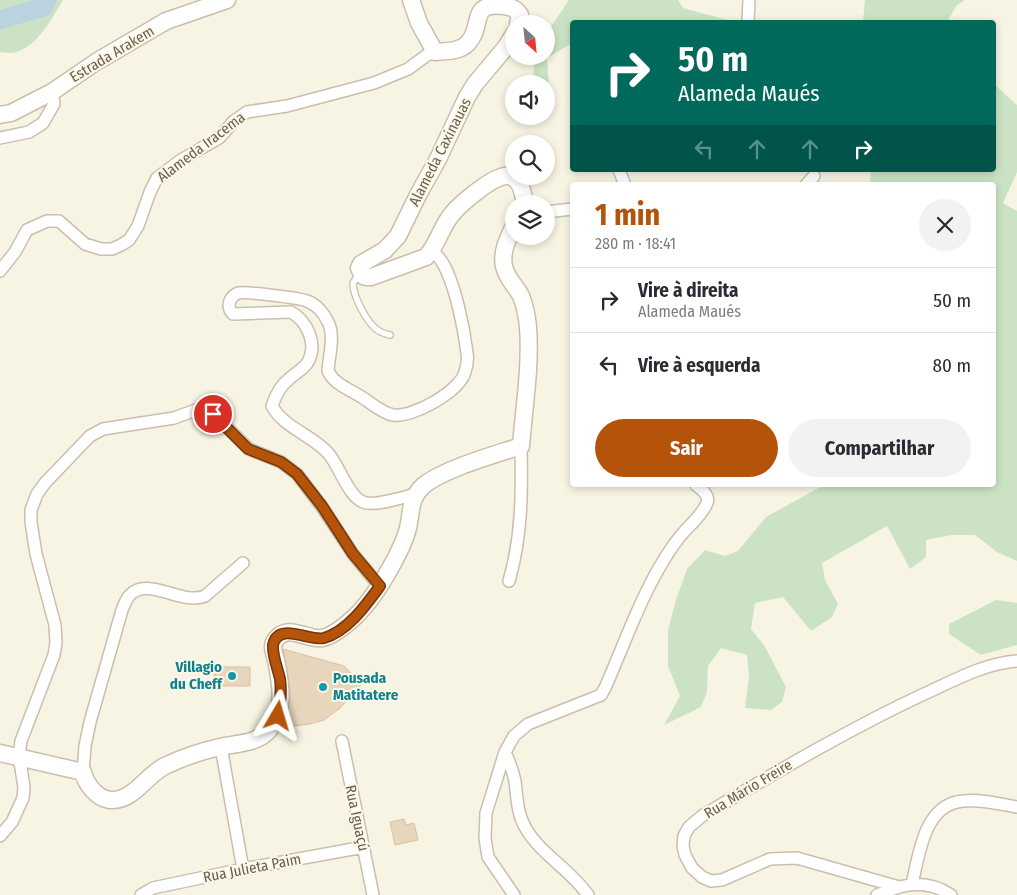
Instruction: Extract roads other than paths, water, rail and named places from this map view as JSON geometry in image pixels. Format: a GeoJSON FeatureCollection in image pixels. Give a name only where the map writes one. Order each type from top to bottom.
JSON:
{"type":"FeatureCollection","features":[{"type":"Feature","properties":{"kind":"street","name":"Estrada Arakem"},"geometry":{"type":"LineString","coordinates":[[0,115],[11,113],[52,92],[96,62],[166,21],[228,0]]}},
{"type":"Feature","properties":{"kind":"street"},"geometry":{"type":"LineString","coordinates":[[411,0],[419,22],[435,52],[458,50],[469,43],[479,16],[485,7],[512,7],[520,15]]}},
{"type":"Feature","properties":{"kind":"street"},"geometry":{"type":"LineString","coordinates":[[748,0],[748,20]]}},
{"type":"Feature","properties":{"kind":"street","name":"Alameda Caxinauas"},"geometry":{"type":"LineString","coordinates":[[361,268],[385,250],[398,236],[438,160],[467,97],[475,84],[505,49]]}},
{"type":"Feature","properties":{"kind":"street","name":"Alameda Iracema"},"geometry":{"type":"LineString","coordinates":[[0,271],[15,252],[27,230],[47,221],[59,221],[85,244],[101,249],[112,249],[121,245],[129,240],[138,226],[157,178],[181,160],[218,138],[234,121],[247,112],[286,106],[374,83],[408,69],[427,55],[435,52]]}},
{"type":"Feature","properties":{"kind":"street"},"geometry":{"type":"LineString","coordinates":[[0,138],[29,132],[43,123],[54,104],[52,92]]}},
{"type":"Feature","properties":{"kind":"street"},"geometry":{"type":"LineString","coordinates":[[361,268],[366,277],[371,277],[426,257],[432,250],[452,214],[501,177],[509,176],[516,180],[523,195]]}},
{"type":"Feature","properties":{"kind":"street"},"geometry":{"type":"LineString","coordinates":[[809,182],[814,176]]}},
{"type":"Feature","properties":{"kind":"street"},"geometry":{"type":"LineString","coordinates":[[555,211],[570,209]]}},
{"type":"Feature","properties":{"kind":"street"},"geometry":{"type":"LineString","coordinates":[[505,245],[503,259],[504,268],[521,296],[528,327],[528,364],[521,446],[522,501],[515,557],[509,581]]}},
{"type":"Feature","properties":{"kind":"street"},"geometry":{"type":"LineString","coordinates":[[416,494],[371,504],[361,501],[346,484],[335,462],[327,452],[312,439],[280,418],[272,406],[286,381],[308,363],[311,353],[309,332],[304,323],[291,312],[233,314],[229,308],[229,302],[233,296],[244,292],[298,299],[316,306],[330,324],[328,371],[331,376],[339,384],[392,415],[407,414],[432,403],[451,390],[465,374],[468,355],[449,277],[442,261],[432,250]]}},
{"type":"Feature","properties":{"kind":"street"},"geometry":{"type":"LineString","coordinates":[[0,836],[12,822],[23,798],[24,787],[18,756],[24,732],[54,655],[56,643],[55,625],[36,554],[31,510],[37,494],[45,483],[90,436],[103,429],[174,418],[196,410],[213,414],[248,449],[281,462],[297,474],[322,506],[353,554],[380,586]]}},
{"type":"Feature","properties":{"kind":"street"},"geometry":{"type":"LineString","coordinates":[[243,563],[205,596],[199,598],[182,597],[148,589],[140,589],[129,596],[122,610],[85,746],[83,772],[85,779],[98,796],[110,800],[122,799],[134,792],[164,766],[192,755],[248,742],[269,730],[278,716],[281,700],[280,681],[273,646],[278,637],[284,633],[293,632],[310,637],[323,638],[336,632],[364,607],[380,586],[408,528],[410,508],[416,494],[422,487],[441,475],[521,446]]}},
{"type":"Feature","properties":{"kind":"street"},"geometry":{"type":"LineString","coordinates":[[514,895],[488,857],[484,838],[486,812],[505,752],[514,736],[528,724],[601,695],[664,559],[707,503],[708,498],[706,494],[698,487]]}},
{"type":"Feature","properties":{"kind":"street","name":"Rua Mário Freire"},"geometry":{"type":"LineString","coordinates":[[951,895],[935,886],[912,884],[899,887],[797,858],[770,859],[728,878],[711,881],[697,873],[688,861],[683,846],[684,836],[689,827],[702,816],[842,734],[961,677],[1004,663],[1017,662]]}},
{"type":"Feature","properties":{"kind":"street","name":"Rua Iguaçú"},"geometry":{"type":"LineString","coordinates":[[342,741],[373,895]]}},
{"type":"Feature","properties":{"kind":"street"},"geometry":{"type":"LineString","coordinates":[[221,747],[243,869]]}},
{"type":"Feature","properties":{"kind":"street"},"geometry":{"type":"LineString","coordinates":[[505,752],[513,773],[518,810],[524,826],[539,846],[567,870],[588,895]]}},
{"type":"Feature","properties":{"kind":"street"},"geometry":{"type":"LineString","coordinates":[[0,753],[83,772]]}},
{"type":"Feature","properties":{"kind":"street"},"geometry":{"type":"LineString","coordinates":[[912,884],[926,829],[935,816],[950,804],[962,801],[986,802],[1017,808]]}},
{"type":"Feature","properties":{"kind":"street","name":"Rua Julieta Paim"},"geometry":{"type":"LineString","coordinates":[[141,895],[154,888],[243,869],[364,847]]}},
{"type":"Feature","properties":{"kind":"street"},"geometry":{"type":"LineString","coordinates":[[877,895],[899,887]]}},
{"type":"Feature","properties":{"kind":"lane"},"geometry":{"type":"LineString","coordinates":[[361,268],[352,283],[356,299],[371,324],[379,331],[390,335]]}},
{"type":"Feature","properties":{"kind":"waterway"},"geometry":{"type":"LineString","coordinates":[[0,20],[44,7],[47,0]]}},
{"type":"Feature","properties":{"kind":"place","name":"Villagio du Cheff"},"geometry":{"type":"Point","coordinates":[232,676]}},
{"type":"Feature","properties":{"kind":"place","name":"Pousada Matitatere"},"geometry":{"type":"Point","coordinates":[323,687]}}]}
